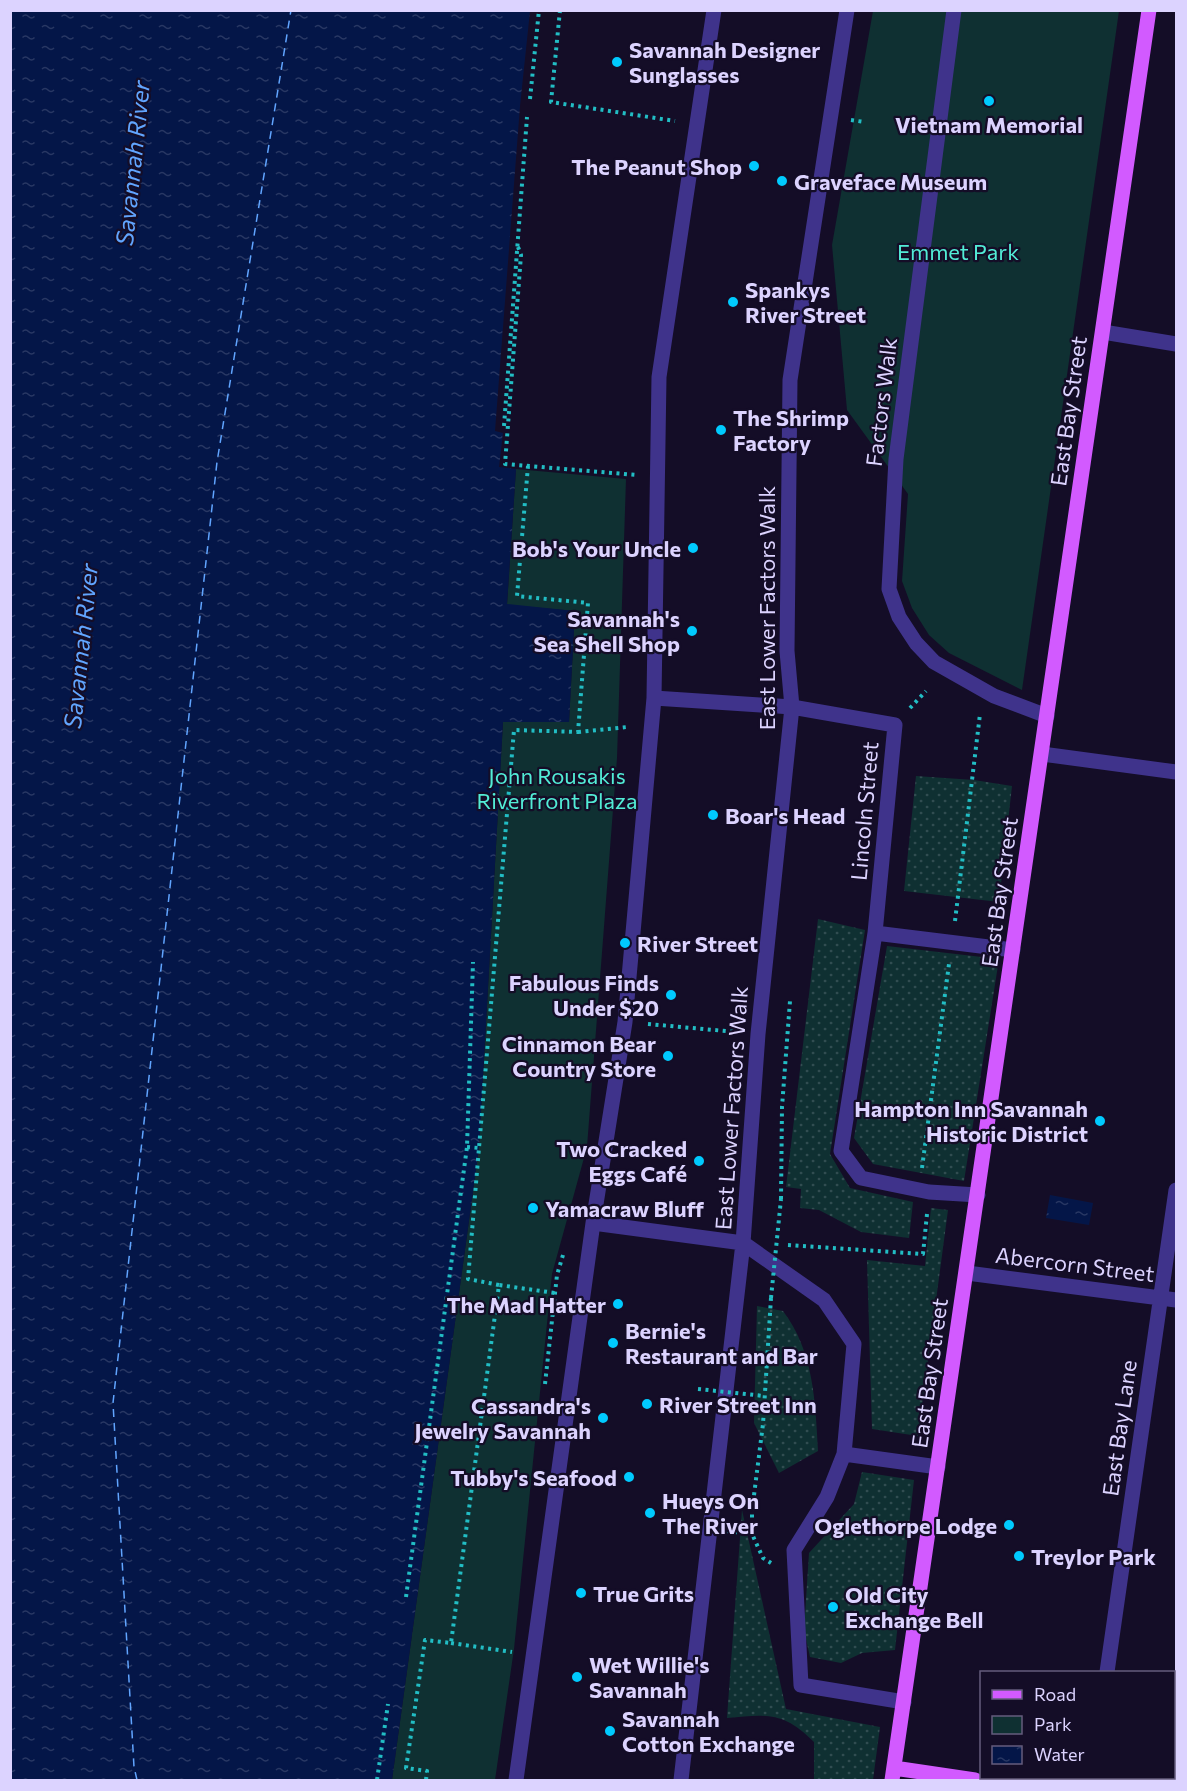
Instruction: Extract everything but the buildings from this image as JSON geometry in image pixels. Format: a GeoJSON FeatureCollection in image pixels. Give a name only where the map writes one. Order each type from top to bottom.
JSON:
{"type":"FeatureCollection","features":[{"type":"Feature","properties":{"kind":"main road","name":"East Bay Street"},"geometry":{"type":"LineString","coordinates":[[893,1774],[1149,10]]}},
{"type":"Feature","properties":{"kind":"main road"},"geometry":{"type":"LineString","coordinates":[[893,1774],[975,1780]]}},
{"type":"Feature","properties":{"kind":"street"},"geometry":{"type":"LineString","coordinates":[[516,1780],[593,1223],[625,1022],[654,698],[659,378],[714,10]]}},
{"type":"Feature","properties":{"kind":"street","name":"East Lower Factors Walk"},"geometry":{"type":"LineString","coordinates":[[681,1780],[743,1243],[758,1034],[792,707],[787,651],[790,380],[847,10]]}},
{"type":"Feature","properties":{"kind":"street","name":"Factors Walk"},"geometry":{"type":"LineString","coordinates":[[954,10],[896,459],[889,589],[899,617],[916,643],[934,662],[994,696],[1047,716]]}},
{"type":"Feature","properties":{"kind":"street"},"geometry":{"type":"LineString","coordinates":[[1102,332],[1176,344]]}},
{"type":"Feature","properties":{"kind":"street","name":"Lincoln Street"},"geometry":{"type":"LineString","coordinates":[[654,698],[792,707],[895,725],[875,933]]}},
{"type":"Feature","properties":{"kind":"street"},"geometry":{"type":"LineString","coordinates":[[1042,754],[1176,772]]}},
{"type":"Feature","properties":{"kind":"street"},"geometry":{"type":"LineString","coordinates":[[978,1195],[929,1192],[861,1178],[841,1151],[875,933],[1013,950]]}},
{"type":"Feature","properties":{"kind":"street","name":"East Bay Lane"},"geometry":{"type":"LineString","coordinates":[[1107,1671],[1176,1190]]}},
{"type":"Feature","properties":{"kind":"street"},"geometry":{"type":"LineString","coordinates":[[593,1223],[743,1243],[824,1300],[854,1344],[844,1454],[826,1497],[794,1550],[801,1685],[904,1702]]}},
{"type":"Feature","properties":{"kind":"street","name":"Abercorn Street"},"geometry":{"type":"LineString","coordinates":[[967,1273],[1176,1300]]}},
{"type":"Feature","properties":{"kind":"street"},"geometry":{"type":"LineString","coordinates":[[844,1454],[938,1467]]}},
{"type":"Feature","properties":{"kind":"path"},"geometry":{"type":"LineString","coordinates":[[530,99],[540,10]]}},
{"type":"Feature","properties":{"kind":"path"},"geometry":{"type":"LineString","coordinates":[[560,10],[550,102],[676,121]]}},
{"type":"Feature","properties":{"kind":"path"},"geometry":{"type":"LineString","coordinates":[[504,426],[527,117]]}},
{"type":"Feature","properties":{"kind":"path"},"geometry":{"type":"LineString","coordinates":[[518,247],[521,255],[506,464],[657,477]]}},
{"type":"Feature","properties":{"kind":"path"},"geometry":{"type":"LineString","coordinates":[[528,466],[517,596],[588,603],[578,732]]}},
{"type":"Feature","properties":{"kind":"path"},"geometry":{"type":"LineString","coordinates":[[555,1293],[468,1279],[514,730],[578,732],[627,727]]}},
{"type":"Feature","properties":{"kind":"path"},"geometry":{"type":"LineString","coordinates":[[406,1597],[467,1147],[473,962]]}},
{"type":"Feature","properties":{"kind":"path"},"geometry":{"type":"LineString","coordinates":[[790,1001],[782,1110],[781,1199],[752,1511],[752,1534],[763,1558],[795,1577]]}},
{"type":"Feature","properties":{"kind":"path"},"geometry":{"type":"LineString","coordinates":[[625,1022],[758,1034]]}},
{"type":"Feature","properties":{"kind":"path"},"geometry":{"type":"LineString","coordinates":[[467,1147],[479,1148]]}},
{"type":"Feature","properties":{"kind":"path"},"geometry":{"type":"LineString","coordinates":[[743,1243],[855,1247],[922,1254],[929,1192]]}},
{"type":"Feature","properties":{"kind":"path"},"geometry":{"type":"LineString","coordinates":[[451,1643],[499,1285]]}},
{"type":"Feature","properties":{"kind":"path"},"geometry":{"type":"LineString","coordinates":[[698,1389],[764,1396]]}},
{"type":"Feature","properties":{"kind":"path"},"geometry":{"type":"LineString","coordinates":[[682,1526],[752,1534]]}},
{"type":"Feature","properties":{"kind":"path"},"geometry":{"type":"LineString","coordinates":[[426,1780],[427,1771],[405,1768],[425,1640],[534,1654]]}},
{"type":"Feature","properties":{"kind":"path"},"geometry":{"type":"LineString","coordinates":[[377,1780],[388,1704]]}},
{"type":"Feature","properties":{"kind":"green space","name":"Emmet Park"},"geometry":{"type":"Polygon","coordinates":[[[873,11],[1119,11],[1022,690],[949,653],[929,635],[912,608],[902,581],[908,494],[847,410],[832,245],[873,11]]]}},
{"type":"Feature","properties":{"kind":"green space","name":"John Rousakis Riverfront Plaza"},"geometry":{"type":"Polygon","coordinates":[[[516,469],[626,479],[617,758],[587,1147],[552,1274],[514,1649],[495,1780],[392,1780],[479,1148],[503,722],[569,722],[575,611],[507,605],[516,469]]]}},
{"type":"Feature","properties":{"kind":"green space"},"geometry":{"type":"Polygon","coordinates":[[[916,776],[974,780],[1012,786],[999,902],[904,891],[916,776]]]}},
{"type":"Feature","properties":{"kind":"green space"},"geometry":{"type":"Polygon","coordinates":[[[818,919],[865,930],[830,1154],[850,1188],[913,1202],[909,1238],[861,1232],[819,1210],[800,1208],[801,1189],[786,1187],[818,919]]]}},
{"type":"Feature","properties":{"kind":"green space"},"geometry":{"type":"Polygon","coordinates":[[[887,946],[999,959],[964,1181],[873,1164],[854,1138],[887,946]]]}},
{"type":"Feature","properties":{"kind":"green space"},"geometry":{"type":"Polygon","coordinates":[[[931,1208],[948,1210],[918,1436],[872,1429],[867,1260],[925,1266],[931,1208]]]}},
{"type":"Feature","properties":{"kind":"green space"},"geometry":{"type":"Polygon","coordinates":[[[757,1306],[783,1311],[801,1343],[814,1396],[818,1451],[779,1473],[754,1423],[757,1306]]]}},
{"type":"Feature","properties":{"kind":"green space"},"geometry":{"type":"Polygon","coordinates":[[[862,1472],[914,1480],[895,1650],[862,1653],[841,1663],[810,1657],[804,1630],[809,1553],[854,1504],[862,1472]]]}},
{"type":"Feature","properties":{"kind":"green space"},"geometry":{"type":"Polygon","coordinates":[[[742,1510],[786,1709],[880,1727],[873,1780],[814,1780],[814,1742],[794,1725],[775,1717],[727,1718],[742,1510]]]}},
{"type":"Feature","properties":{"kind":"water","name":"Savannah River"},"geometry":{"type":"Polygon","coordinates":[[[11,10],[530,11],[520,106],[495,431],[503,433],[499,467],[516,469],[507,604],[575,611],[569,722],[503,722],[479,1148],[392,1780],[11,1780],[11,10]]]}},
{"type":"Feature","properties":{"kind":"water"},"geometry":{"type":"Polygon","coordinates":[[[1050,1195],[1093,1203],[1089,1225],[1046,1218],[1050,1195]]]}},
{"type":"Feature","properties":{"kind":"ferry route"},"geometry":{"type":"LineString","coordinates":[[137,1780],[134,1767],[113,1403],[217,462],[291,10]]}},
{"type":"Feature","properties":{"kind":"place","name":"Savannah Designer Sunglasses"},"geometry":{"type":"Point","coordinates":[617,62]}},
{"type":"Feature","properties":{"kind":"place","name":"Vietnam Memorial"},"geometry":{"type":"Point","coordinates":[989,101]}},
{"type":"Feature","properties":{"kind":"place","name":"The Peanut Shop"},"geometry":{"type":"Point","coordinates":[754,166]}},
{"type":"Feature","properties":{"kind":"place","name":"Graveface Museum"},"geometry":{"type":"Point","coordinates":[782,181]}},
{"type":"Feature","properties":{"kind":"place","name":"Spankys River Street"},"geometry":{"type":"Point","coordinates":[733,302]}},
{"type":"Feature","properties":{"kind":"place","name":"The Shrimp Factory"},"geometry":{"type":"Point","coordinates":[721,430]}},
{"type":"Feature","properties":{"kind":"place","name":"Bob's Your Uncle"},"geometry":{"type":"Point","coordinates":[693,548]}},
{"type":"Feature","properties":{"kind":"place","name":"Savannah's Sea Shell Shop"},"geometry":{"type":"Point","coordinates":[692,631]}},
{"type":"Feature","properties":{"kind":"place","name":"Boar's Head"},"geometry":{"type":"Point","coordinates":[713,815]}},
{"type":"Feature","properties":{"kind":"place","name":"River Street"},"geometry":{"type":"Point","coordinates":[625,943]}},
{"type":"Feature","properties":{"kind":"place","name":"Fabulous Finds Under $20"},"geometry":{"type":"Point","coordinates":[671,995]}},
{"type":"Feature","properties":{"kind":"place","name":"Cinnamon Bear Country Store"},"geometry":{"type":"Point","coordinates":[668,1056]}},
{"type":"Feature","properties":{"kind":"place","name":"Hampton Inn Savannah Historic District"},"geometry":{"type":"Point","coordinates":[1100,1121]}},
{"type":"Feature","properties":{"kind":"place","name":"Two Cracked Eggs Café"},"geometry":{"type":"Point","coordinates":[699,1161]}},
{"type":"Feature","properties":{"kind":"place","name":"Yamacraw Bluff"},"geometry":{"type":"Point","coordinates":[533,1208]}},
{"type":"Feature","properties":{"kind":"place","name":"The Mad Hatter"},"geometry":{"type":"Point","coordinates":[618,1304]}},
{"type":"Feature","properties":{"kind":"place","name":"Bernie's Restaurant and Bar"},"geometry":{"type":"Point","coordinates":[613,1343]}},
{"type":"Feature","properties":{"kind":"place","name":"River Street Inn"},"geometry":{"type":"Point","coordinates":[647,1404]}},
{"type":"Feature","properties":{"kind":"place","name":"Cassandra's Jewelry Savannah"},"geometry":{"type":"Point","coordinates":[603,1418]}},
{"type":"Feature","properties":{"kind":"place","name":"Tubby's Seafood"},"geometry":{"type":"Point","coordinates":[629,1477]}},
{"type":"Feature","properties":{"kind":"place","name":"Hueys On The River"},"geometry":{"type":"Point","coordinates":[650,1513]}},
{"type":"Feature","properties":{"kind":"place","name":"Oglethorpe Lodge"},"geometry":{"type":"Point","coordinates":[1009,1525]}},
{"type":"Feature","properties":{"kind":"place","name":"Treylor Park"},"geometry":{"type":"Point","coordinates":[1019,1556]}},
{"type":"Feature","properties":{"kind":"place","name":"True Grits"},"geometry":{"type":"Point","coordinates":[581,1593]}},
{"type":"Feature","properties":{"kind":"place","name":"Old City Exchange Bell"},"geometry":{"type":"Point","coordinates":[833,1607]}},
{"type":"Feature","properties":{"kind":"place","name":"Wet Willie's Savannah"},"geometry":{"type":"Point","coordinates":[577,1677]}},
{"type":"Feature","properties":{"kind":"place","name":"Savannah Cotton Exchange"},"geometry":{"type":"Point","coordinates":[610,1731]}}]}
